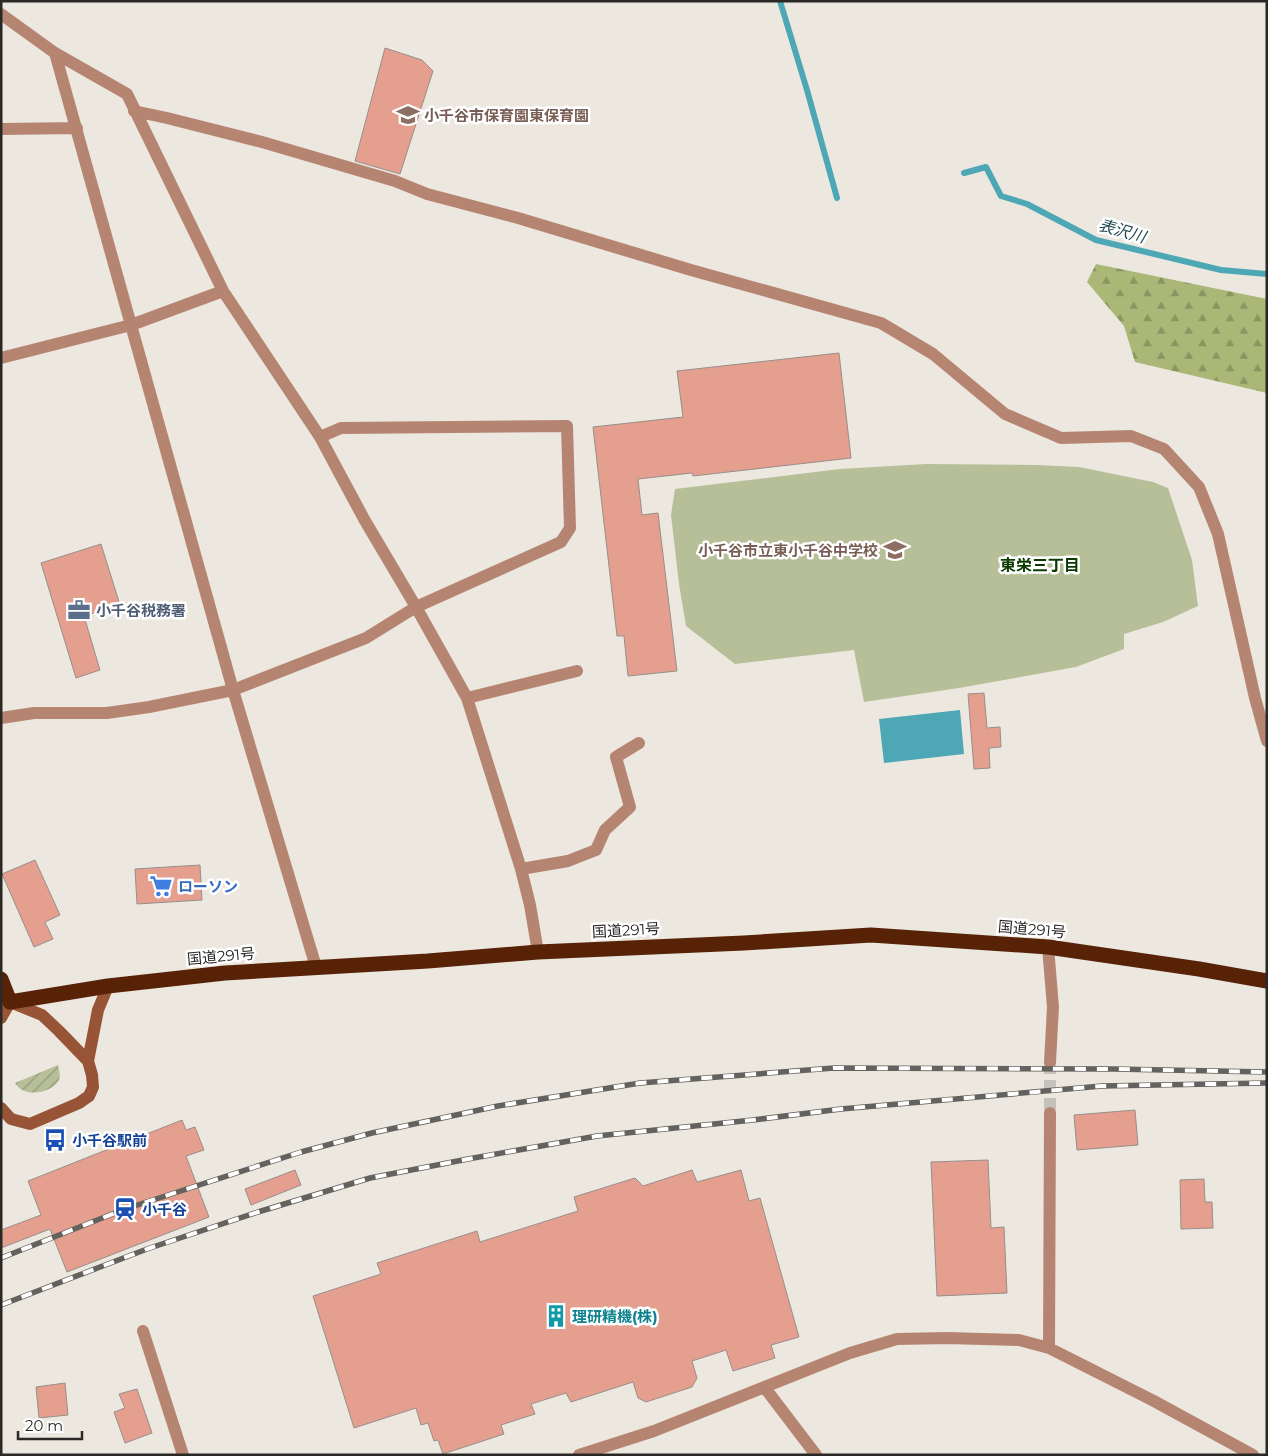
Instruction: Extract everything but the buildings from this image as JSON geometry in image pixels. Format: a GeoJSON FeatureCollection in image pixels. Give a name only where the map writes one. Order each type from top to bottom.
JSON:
{"type":"FeatureCollection","features":[{"type":"Feature","properties":{"kind":"highway","name":"国道291号"},"geometry":{"type":"LineString","coordinates":[[6,1004],[108,986],[225,973],[428,961],[538,952],[744,943],[871,935],[1048,947],[1200,969],[1267,981]]}},
{"type":"Feature","properties":{"kind":"highway"},"geometry":{"type":"LineString","coordinates":[[1,979],[6,1004]]}},
{"type":"Feature","properties":{"kind":"street"},"geometry":{"type":"LineString","coordinates":[[1,14],[55,53],[127,94],[223,291],[320,437],[364,519],[467,698],[521,869],[530,905],[538,952]]}},
{"type":"Feature","properties":{"kind":"street"},"geometry":{"type":"LineString","coordinates":[[55,53],[234,690],[316,967]]}},
{"type":"Feature","properties":{"kind":"street"},"geometry":{"type":"LineString","coordinates":[[134,111],[262,142],[395,181],[427,194],[518,218],[690,270],[880,323],[933,354],[1005,414],[1061,438],[1131,436],[1164,449],[1198,487],[1218,534],[1255,698],[1267,741]]}},
{"type":"Feature","properties":{"kind":"street"},"geometry":{"type":"LineString","coordinates":[[1,129],[77,128]]}},
{"type":"Feature","properties":{"kind":"street"},"geometry":{"type":"LineString","coordinates":[[1,358],[131,325],[223,291]]}},
{"type":"Feature","properties":{"kind":"street"},"geometry":{"type":"LineString","coordinates":[[1,718],[34,713],[115,712],[234,690],[366,638],[416,607],[561,542],[570,528],[567,426],[341,428],[320,437]]}},
{"type":"Feature","properties":{"kind":"street"},"geometry":{"type":"LineString","coordinates":[[467,698],[577,670]]}},
{"type":"Feature","properties":{"kind":"street"},"geometry":{"type":"LineString","coordinates":[[521,869],[568,861],[596,850],[605,830],[630,807],[616,757],[639,743]]}},
{"type":"Feature","properties":{"kind":"street"},"geometry":{"type":"LineString","coordinates":[[1048,947],[1053,1007],[1050,1062]]}},
{"type":"Feature","properties":{"kind":"street"},"geometry":{"type":"LineString","coordinates":[[1,1108],[11,1119],[30,1124],[79,1104],[89,1096],[93,1087],[88,1060],[98,1010],[108,986]]}},
{"type":"Feature","properties":{"kind":"street"},"geometry":{"type":"LineString","coordinates":[[1,1018],[6,1004],[42,1015],[88,1060]]}},
{"type":"Feature","properties":{"kind":"street"},"geometry":{"type":"LineString","coordinates":[[1049,1348],[1050,1113]]}},
{"type":"Feature","properties":{"kind":"street"},"geometry":{"type":"LineString","coordinates":[[143,1331],[183,1455]]}},
{"type":"Feature","properties":{"kind":"street"},"geometry":{"type":"LineString","coordinates":[[579,1455],[654,1431],[850,1353],[897,1339],[947,1338],[1019,1340],[1049,1348],[1152,1400],[1253,1455]]}},
{"type":"Feature","properties":{"kind":"street"},"geometry":{"type":"LineString","coordinates":[[765,1388],[816,1455]]}},
{"type":"Feature","properties":{"kind":"green space"},"geometry":{"type":"Polygon","coordinates":[[[1096,264],[1267,299],[1267,393],[1135,362],[1124,326],[1087,282],[1096,264]]]}},
{"type":"Feature","properties":{"kind":"green space"},"geometry":{"type":"Polygon","coordinates":[[[926,464],[1079,467],[1153,482],[1168,488],[1192,560],[1198,606],[1163,622],[1124,634],[1124,649],[1076,667],[959,688],[864,702],[854,650],[735,664],[686,626],[671,515],[675,489],[840,469],[926,464]]]}},
{"type":"Feature","properties":{"kind":"green space"},"geometry":{"type":"Polygon","coordinates":[[[58,1065],[59,1080],[55,1085],[44,1091],[24,1091],[15,1083],[58,1065]]]}},
{"type":"Feature","properties":{"kind":"water"},"geometry":{"type":"Polygon","coordinates":[[[960,710],[964,754],[884,763],[879,719],[960,710]]]}},
{"type":"Feature","properties":{"kind":"waterway","name":"表沢川"},"geometry":{"type":"LineString","coordinates":[[780,1],[837,198]]}},
{"type":"Feature","properties":{"kind":"waterway","name":"表沢川"},"geometry":{"type":"LineString","coordinates":[[964,173],[986,167],[1001,196],[1027,204],[1096,240],[1221,270],[1267,274]]}},
{"type":"Feature","properties":{"kind":"tunnel"},"geometry":{"type":"LineString","coordinates":[[1050,1062],[1050,1113]]}},
{"type":"Feature","properties":{"kind":"railway"},"geometry":{"type":"LineString","coordinates":[[1,1258],[125,1209],[301,1152],[372,1133],[498,1106],[640,1083],[834,1068],[1113,1069],[1267,1072]]}},
{"type":"Feature","properties":{"kind":"railway"},"geometry":{"type":"LineString","coordinates":[[1,1305],[147,1249],[258,1212],[370,1178],[597,1136],[841,1109],[1102,1086],[1267,1083]]}},
{"type":"Feature","properties":{"kind":"place","name":"小千谷市保育園東保育園"},"geometry":{"type":"Point","coordinates":[408,115]}},
{"type":"Feature","properties":{"kind":"place","name":"小千谷市立東小千谷中学校"},"geometry":{"type":"Point","coordinates":[895,550]}},
{"type":"Feature","properties":{"kind":"place","name":"小千谷税務署"},"geometry":{"type":"Point","coordinates":[79,610]}},
{"type":"Feature","properties":{"kind":"place","name":"ローソン"},"geometry":{"type":"Point","coordinates":[161,886]}},
{"type":"Feature","properties":{"kind":"place","name":"小千谷駅前"},"geometry":{"type":"Point","coordinates":[55,1140]}},
{"type":"Feature","properties":{"kind":"place","name":"小千谷"},"geometry":{"type":"Point","coordinates":[125,1209]}},
{"type":"Feature","properties":{"kind":"place","name":"理研精機(株)"},"geometry":{"type":"Point","coordinates":[556,1316]}},
{"type":"Feature","properties":{"kind":"district","name":"東栄三丁目"},"geometry":{"type":"Point","coordinates":[1040,565]}}]}
